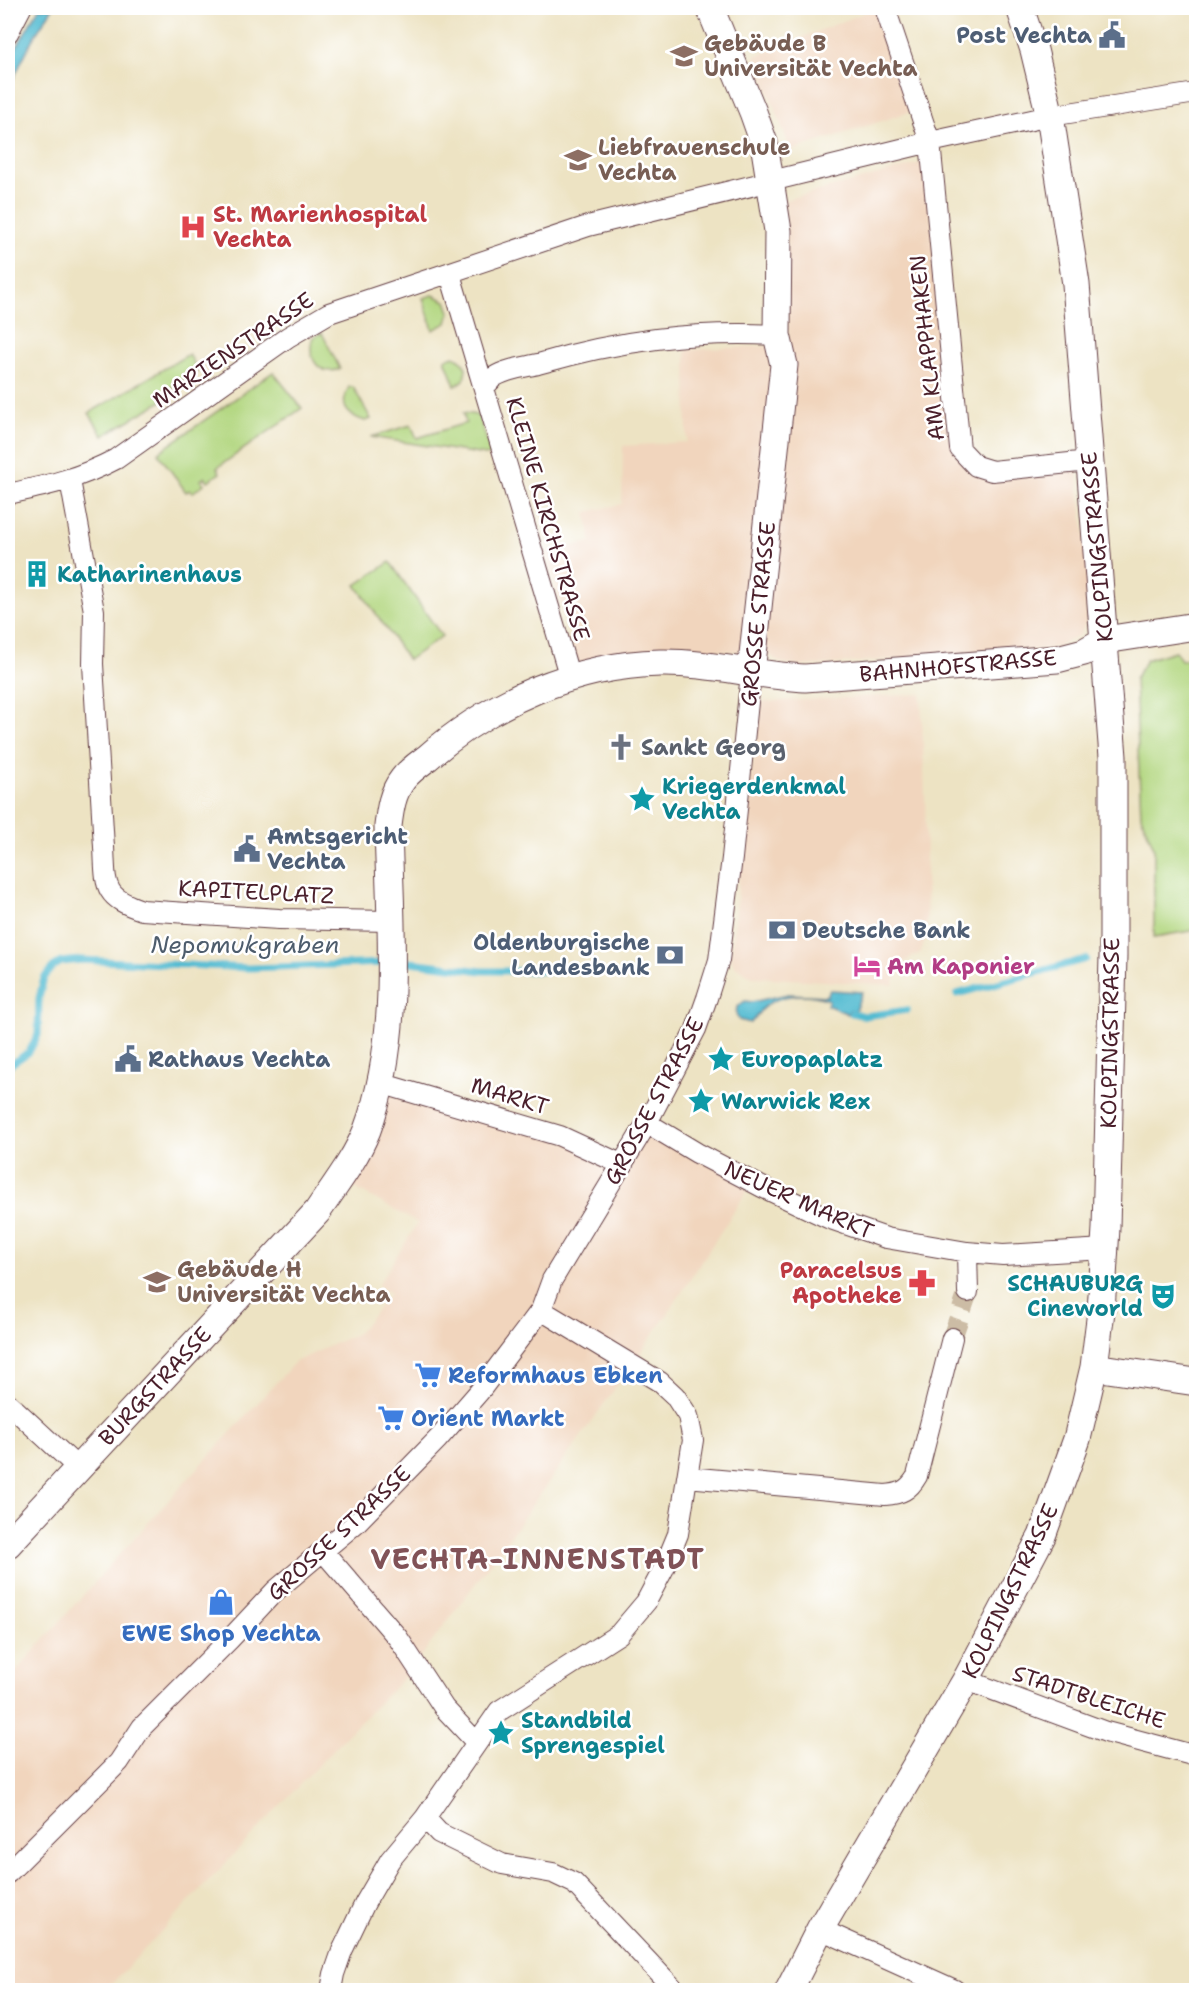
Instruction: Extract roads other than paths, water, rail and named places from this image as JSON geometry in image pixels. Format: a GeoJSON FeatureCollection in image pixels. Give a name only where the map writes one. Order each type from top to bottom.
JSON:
{"type":"FeatureCollection","features":[{"type":"Feature","properties":{"kind":"street"},"geometry":{"type":"LineString","coordinates":[[8,33],[21,8]]}},
{"type":"Feature","properties":{"kind":"street","name":"GROSSE STRASSE"},"geometry":{"type":"LineString","coordinates":[[8,1873],[119,1762],[142,1726],[275,1591],[356,1523],[438,1439],[479,1392],[541,1310],[552,1280],[623,1165],[696,1029],[718,960],[732,858],[784,365],[777,335],[778,231],[764,143],[710,8]]}},
{"type":"Feature","properties":{"kind":"street","name":"AM KLAPPHAKEN"},"geometry":{"type":"LineString","coordinates":[[885,8],[930,142],[960,449],[976,466],[992,471],[1089,461]]}},
{"type":"Feature","properties":{"kind":"street","name":"KOLPINGSTRASSE"},"geometry":{"type":"LineString","coordinates":[[789,1990],[820,1929],[966,1680],[1042,1536],[1077,1438],[1094,1367],[1101,1311],[1105,1249],[1113,956],[1113,780],[1105,640],[1076,284],[1050,116],[1034,50],[1020,8]]}},
{"type":"Feature","properties":{"kind":"street"},"geometry":{"type":"LineString","coordinates":[[770,182],[930,142],[1050,116],[1197,93]]}},
{"type":"Feature","properties":{"kind":"street","name":"MARIENSTRASSE"},"geometry":{"type":"LineString","coordinates":[[8,494],[70,480],[116,459],[288,338],[329,314],[588,226],[770,182]]}},
{"type":"Feature","properties":{"kind":"street"},"geometry":{"type":"LineString","coordinates":[[450,274],[485,386]]}},
{"type":"Feature","properties":{"kind":"street","name":"KLEINE KIRCHSTRASSE"},"geometry":{"type":"LineString","coordinates":[[570,678],[485,386],[494,377],[508,372],[573,354],[643,339],[729,334],[777,335]]}},
{"type":"Feature","properties":{"kind":"street","name":"KAPITELPLATZ"},"geometry":{"type":"LineString","coordinates":[[70,480],[94,611],[93,664],[105,878],[110,892],[121,903],[142,910],[279,918],[390,921]]}},
{"type":"Feature","properties":{"kind":"street","name":"BAHNHOFSTRASSE"},"geometry":{"type":"LineString","coordinates":[[570,678],[613,668],[660,663],[805,678],[1057,659],[1084,652],[1105,640],[1197,626]]}},
{"type":"Feature","properties":{"kind":"street","name":"BURGSTRASSE"},"geometry":{"type":"LineString","coordinates":[[8,1544],[317,1212],[354,1157],[367,1130],[380,1083],[387,1039],[390,981],[388,826],[392,801],[403,779],[447,740],[501,705],[570,678]]}},
{"type":"Feature","properties":{"kind":"street","name":"MARKT"},"geometry":{"type":"LineString","coordinates":[[380,1083],[560,1136],[623,1165]]}},
{"type":"Feature","properties":{"kind":"street","name":"NEUER MARKT"},"geometry":{"type":"LineString","coordinates":[[647,1123],[697,1153],[828,1218],[886,1238],[967,1252],[1003,1255],[1105,1249]]}},
{"type":"Feature","properties":{"kind":"street"},"geometry":{"type":"LineString","coordinates":[[967,1252],[968,1292]]}},
{"type":"Feature","properties":{"kind":"street"},"geometry":{"type":"LineString","coordinates":[[331,1990],[333,1974],[342,1951],[365,1903],[390,1860],[425,1818],[499,1711],[619,1634],[646,1602],[664,1569],[678,1534],[693,1440],[688,1416],[675,1396],[660,1382],[541,1310]]}},
{"type":"Feature","properties":{"kind":"street"},"geometry":{"type":"LineString","coordinates":[[687,1477],[885,1495],[899,1494],[911,1487],[917,1476],[942,1385],[952,1338]]}},
{"type":"Feature","properties":{"kind":"street"},"geometry":{"type":"LineString","coordinates":[[1094,1367],[1197,1382]]}},
{"type":"Feature","properties":{"kind":"street"},"geometry":{"type":"LineString","coordinates":[[8,1403],[78,1468]]}},
{"type":"Feature","properties":{"kind":"street"},"geometry":{"type":"LineString","coordinates":[[323,1551],[398,1638],[444,1708],[476,1742]]}},
{"type":"Feature","properties":{"kind":"street","name":"STADTBLEICHE"},"geometry":{"type":"LineString","coordinates":[[966,1680],[1106,1732],[1197,1756]]}},
{"type":"Feature","properties":{"kind":"street"},"geometry":{"type":"LineString","coordinates":[[425,1818],[439,1833],[502,1864],[553,1873],[574,1883],[675,1990]]}},
{"type":"Feature","properties":{"kind":"street"},"geometry":{"type":"LineString","coordinates":[[820,1929],[955,1990]]}},
{"type":"Feature","properties":{"kind":"water"},"geometry":{"type":"Polygon","coordinates":[[[39,8],[53,8],[32,40],[8,90],[8,62],[39,8]]]}},
{"type":"Feature","properties":{"kind":"water"},"geometry":{"type":"Polygon","coordinates":[[[830,990],[862,992],[855,1011],[850,1010],[848,1014],[827,1005],[829,1000],[821,997],[794,995],[770,1003],[750,1023],[739,1020],[736,1014],[737,1007],[745,1001],[752,1002],[788,994],[827,996],[830,990]]]}},
{"type":"Feature","properties":{"kind":"waterway"},"geometry":{"type":"LineString","coordinates":[[957,994],[1086,959]]}},
{"type":"Feature","properties":{"kind":"waterway","name":"Nepomukgraben"},"geometry":{"type":"LineString","coordinates":[[8,1066],[29,1052],[38,1035],[39,998],[44,978],[53,967],[61,962],[81,960],[249,968],[385,963]]}},
{"type":"Feature","properties":{"kind":"waterway","name":"Nepomukgraben"},"geometry":{"type":"LineString","coordinates":[[396,963],[411,962],[482,971],[554,971]]}},
{"type":"Feature","properties":{"kind":"waterway","name":"Nepomukgraben"},"geometry":{"type":"LineString","coordinates":[[852,1013],[865,1016],[907,1010]]}},
{"type":"Feature","properties":{"kind":"tunnel"},"geometry":{"type":"LineString","coordinates":[[952,1338],[968,1292]]}},
{"type":"Feature","properties":{"kind":"place","name":"Post Vechta"},"geometry":{"type":"Point","coordinates":[1112,35]}},
{"type":"Feature","properties":{"kind":"place","name":"Gebäude B Universität Vechta"},"geometry":{"type":"Point","coordinates":[684,56]}},
{"type":"Feature","properties":{"kind":"place","name":"Liebfrauenschule Vechta"},"geometry":{"type":"Point","coordinates":[578,160]}},
{"type":"Feature","properties":{"kind":"place","name":"St. Marienhospital Vechta"},"geometry":{"type":"Point","coordinates":[193,227]}},
{"type":"Feature","properties":{"kind":"place","name":"Katharinenhaus"},"geometry":{"type":"Point","coordinates":[37,574]}},
{"type":"Feature","properties":{"kind":"place","name":"Sankt Georg"},"geometry":{"type":"Point","coordinates":[621,747]}},
{"type":"Feature","properties":{"kind":"place","name":"Kriegerdenkmal Vechta"},"geometry":{"type":"Point","coordinates":[642,799]}},
{"type":"Feature","properties":{"kind":"place","name":"Amtsgericht Vechta"},"geometry":{"type":"Point","coordinates":[247,849]}},
{"type":"Feature","properties":{"kind":"place","name":"Deutsche Bank"},"geometry":{"type":"Point","coordinates":[782,930]}},
{"type":"Feature","properties":{"kind":"place","name":"Oldenburgische Landesbank"},"geometry":{"type":"Point","coordinates":[670,955]}},
{"type":"Feature","properties":{"kind":"place","name":"Am Kaponier"},"geometry":{"type":"Point","coordinates":[867,966]}},
{"type":"Feature","properties":{"kind":"place","name":"Rathaus Vechta"},"geometry":{"type":"Point","coordinates":[128,1059]}},
{"type":"Feature","properties":{"kind":"place","name":"Europaplatz"},"geometry":{"type":"Point","coordinates":[721,1059]}},
{"type":"Feature","properties":{"kind":"place","name":"Warwick Rex"},"geometry":{"type":"Point","coordinates":[701,1101]}},
{"type":"Feature","properties":{"kind":"place","name":"Gebäude H Universität Vechta"},"geometry":{"type":"Point","coordinates":[157,1282]}},
{"type":"Feature","properties":{"kind":"place","name":"Paracelsus Apotheke"},"geometry":{"type":"Point","coordinates":[922,1283]}},
{"type":"Feature","properties":{"kind":"place","name":"SCHAUBURG Cineworld"},"geometry":{"type":"Point","coordinates":[1163,1296]}},
{"type":"Feature","properties":{"kind":"place","name":"Reformhaus Ebken"},"geometry":{"type":"Point","coordinates":[428,1375]}},
{"type":"Feature","properties":{"kind":"place","name":"Orient Markt"},"geometry":{"type":"Point","coordinates":[391,1418]}},
{"type":"Feature","properties":{"kind":"place","name":"EWE Shop Vechta"},"geometry":{"type":"Point","coordinates":[221,1602]}},
{"type":"Feature","properties":{"kind":"place","name":"Standbild Sprengespiel"},"geometry":{"type":"Point","coordinates":[501,1733]}},
{"type":"Feature","properties":{"kind":"district","name":"VECHTA-INNENSTADT"},"geometry":{"type":"Point","coordinates":[538,1559]}}]}
